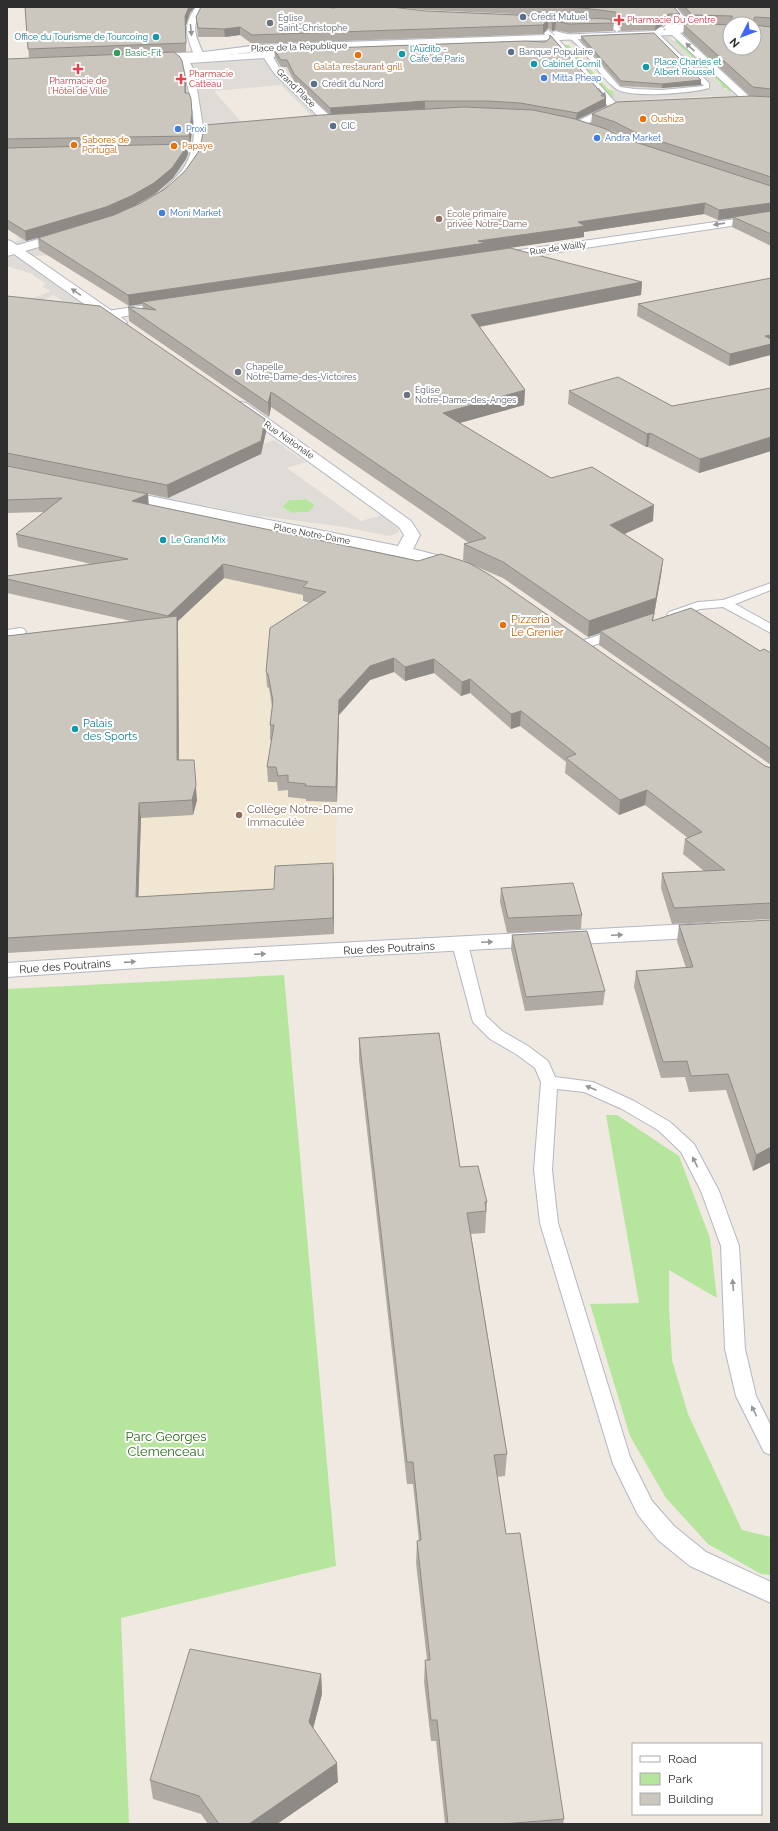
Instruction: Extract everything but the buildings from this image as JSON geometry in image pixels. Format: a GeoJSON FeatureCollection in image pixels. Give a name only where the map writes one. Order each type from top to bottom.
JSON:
{"type":"FeatureCollection","features":[{"type":"Feature","properties":{"kind":"street"},"geometry":{"type":"LineString","coordinates":[[199,55],[190,35],[190,28],[192,17],[200,7]]}},
{"type":"Feature","properties":{"kind":"street"},"geometry":{"type":"LineString","coordinates":[[671,7],[684,24]]}},
{"type":"Feature","properties":{"kind":"street"},"geometry":{"type":"LineString","coordinates":[[579,22],[612,24],[617,29]]}},
{"type":"Feature","properties":{"kind":"street"},"geometry":{"type":"LineString","coordinates":[[552,34],[573,37],[665,30],[684,24],[722,28]]}},
{"type":"Feature","properties":{"kind":"street"},"geometry":{"type":"LineString","coordinates":[[552,34],[665,30],[750,101]]}},
{"type":"Feature","properties":{"kind":"street"},"geometry":{"type":"LineString","coordinates":[[552,34],[614,107]]}},
{"type":"Feature","properties":{"kind":"street","name":"Place de la République"},"geometry":{"type":"LineString","coordinates":[[138,58],[199,55],[251,49],[399,43],[552,34]]}},
{"type":"Feature","properties":{"kind":"street","name":"Grand Place"},"geometry":{"type":"LineString","coordinates":[[158,199],[181,177],[194,159],[198,132],[189,70],[188,66],[179,60],[266,54],[525,43],[545,44]]}},
{"type":"Feature","properties":{"kind":"street","name":"Grand Place"},"geometry":{"type":"LineString","coordinates":[[266,54],[277,71],[332,119],[313,121]]}},
{"type":"Feature","properties":{"kind":"street"},"geometry":{"type":"LineString","coordinates":[[737,102],[750,101],[760,103]]}},
{"type":"Feature","properties":{"kind":"street"},"geometry":{"type":"LineString","coordinates":[[578,125],[614,107],[630,106]]}},
{"type":"Feature","properties":{"kind":"street"},"geometry":{"type":"LineString","coordinates":[[566,121],[591,129]]}},
{"type":"Feature","properties":{"kind":"street"},"geometry":{"type":"LineString","coordinates":[[198,132],[242,126]]}},
{"type":"Feature","properties":{"kind":"street"},"geometry":{"type":"LineString","coordinates":[[150,151],[195,150]]}},
{"type":"Feature","properties":{"kind":"street","name":"Rue de Wailly"},"geometry":{"type":"LineString","coordinates":[[771,217],[489,263],[771,226]]}},
{"type":"Feature","properties":{"kind":"street"},"geometry":{"type":"LineString","coordinates":[[10,248],[76,232]]}},
{"type":"Feature","properties":{"kind":"street"},"geometry":{"type":"LineString","coordinates":[[10,248],[125,327],[169,310],[108,314]]}},
{"type":"Feature","properties":{"kind":"street","name":"Rue Nationale"},"geometry":{"type":"LineString","coordinates":[[231,399],[298,445],[405,524],[412,535],[403,552]]}},
{"type":"Feature","properties":{"kind":"street","name":"Place Notre-Dame"},"geometry":{"type":"LineString","coordinates":[[106,492],[403,552],[457,565],[475,571]]}},
{"type":"Feature","properties":{"kind":"street"},"geometry":{"type":"LineString","coordinates":[[579,640],[604,658]]}},
{"type":"Feature","properties":{"kind":"street","name":"Rue des Poutrains"},"geometry":{"type":"LineString","coordinates":[[7,970],[153,960],[731,929]]}},
{"type":"Feature","properties":{"kind":"lane"},"geometry":{"type":"LineString","coordinates":[[573,37],[622,90],[637,92],[694,90],[706,87],[707,84],[665,30]]}},
{"type":"Feature","properties":{"kind":"lane"},"geometry":{"type":"LineString","coordinates":[[661,619],[698,606],[725,603],[771,586]]}},
{"type":"Feature","properties":{"kind":"lane"},"geometry":{"type":"LineString","coordinates":[[725,603],[771,629]]}},
{"type":"Feature","properties":{"kind":"lane"},"geometry":{"type":"LineString","coordinates":[[579,640],[630,629]]}},
{"type":"Feature","properties":{"kind":"lane"},"geometry":{"type":"LineString","coordinates":[[7,634],[20,632]]}},
{"type":"Feature","properties":{"kind":"lane"},"geometry":{"type":"LineString","coordinates":[[460,944],[479,1018],[496,1035],[522,1050],[542,1065],[549,1082],[543,1170],[549,1223],[620,1458],[645,1508],[666,1533],[698,1559],[771,1594]]}},
{"type":"Feature","properties":{"kind":"lane"},"geometry":{"type":"LineString","coordinates":[[549,1082],[587,1086],[628,1105],[664,1126],[688,1148],[710,1191],[730,1246],[734,1302],[735,1349],[746,1396],[771,1446]]}},
{"type":"Feature","properties":{"kind":"shaded area","name":"Place Charles et Albert Roussel"},"geometry":{"type":"Polygon","coordinates":[[[666,34],[724,88],[729,92],[735,91],[739,97],[716,100],[712,96],[637,100],[639,103],[617,102],[610,97],[615,97],[612,93],[615,92],[566,38],[666,34]]]}},
{"type":"Feature","properties":{"kind":"shaded area"},"geometry":{"type":"Polygon","coordinates":[[[546,40],[551,41],[602,98],[606,106],[591,113],[583,112],[201,171],[49,255],[34,256],[13,242],[21,240],[16,237],[55,233],[102,218],[7,150],[186,93],[184,80],[179,65],[247,51],[546,40]],[[278,61],[279,67],[287,67],[334,114],[444,110],[278,61]],[[281,85],[214,91],[242,123],[313,117],[281,85]]]}},
{"type":"Feature","properties":{"kind":"shaded area"},"geometry":{"type":"Polygon","coordinates":[[[7,248],[90,308],[20,304],[51,291],[42,287],[46,284],[32,274],[7,266],[7,248]],[[54,295],[33,304],[68,305],[54,295]]]}},
{"type":"Feature","properties":{"kind":"shaded area"},"geometry":{"type":"Polygon","coordinates":[[[274,440],[306,462],[287,468],[361,521],[382,515],[398,526],[399,532],[390,536],[344,527],[261,516],[259,517],[204,505],[203,507],[154,498],[163,491],[186,489],[261,454],[263,444],[274,440]],[[306,499],[289,500],[282,507],[292,513],[309,512],[315,505],[306,499]]]}},
{"type":"Feature","properties":{"kind":"shaded area","name":"Collège Notre-Dame Immaculée"},"geometry":{"type":"Polygon","coordinates":[[[234,536],[345,559],[300,605],[295,684],[340,696],[334,934],[138,946],[144,619],[234,536]]]}},
{"type":"Feature","properties":{"kind":"green space"},"geometry":{"type":"Polygon","coordinates":[[[678,40],[735,91],[729,92],[726,88],[722,88],[720,83],[674,41],[678,40]]]}},
{"type":"Feature","properties":{"kind":"green space"},"geometry":{"type":"Polygon","coordinates":[[[564,45],[569,45],[608,89],[615,92],[613,93],[615,97],[610,97],[564,45]]]}},
{"type":"Feature","properties":{"kind":"green space"},"geometry":{"type":"Polygon","coordinates":[[[306,499],[315,505],[309,512],[292,513],[282,507],[289,500],[306,499]]]}},
{"type":"Feature","properties":{"kind":"green space","name":"Parc Georges Clemenceau"},"geometry":{"type":"Polygon","coordinates":[[[284,975],[336,1566],[121,1618],[129,1824],[7,1824],[7,989],[284,975]]]}},
{"type":"Feature","properties":{"kind":"green space"},"geometry":{"type":"Polygon","coordinates":[[[606,1115],[617,1115],[679,1156],[710,1238],[717,1298],[669,1270],[669,1308],[672,1360],[688,1414],[742,1530],[771,1537],[771,1575],[761,1574],[708,1544],[666,1498],[630,1436],[590,1304],[639,1303],[606,1115]]]}},
{"type":"Feature","properties":{"kind":"place","name":"Crédit Mutuel"},"geometry":{"type":"Point","coordinates":[523,17]}},
{"type":"Feature","properties":{"kind":"place","name":"Pharmacie Du Centre"},"geometry":{"type":"Point","coordinates":[619,20]}},
{"type":"Feature","properties":{"kind":"place","name":"Église Saint-Christophe"},"geometry":{"type":"Point","coordinates":[270,23]}},
{"type":"Feature","properties":{"kind":"place","name":"Office du Tourisme de Tourcoing"},"geometry":{"type":"Point","coordinates":[156,37]}},
{"type":"Feature","properties":{"kind":"place","name":"Banque Populaire"},"geometry":{"type":"Point","coordinates":[511,52]}},
{"type":"Feature","properties":{"kind":"place","name":"Basic-Fit"},"geometry":{"type":"Point","coordinates":[117,53]}},
{"type":"Feature","properties":{"kind":"place","name":"l'Audito - Café de Paris"},"geometry":{"type":"Point","coordinates":[402,54]}},
{"type":"Feature","properties":{"kind":"place","name":"Galata restaurant grill"},"geometry":{"type":"Point","coordinates":[358,55]}},
{"type":"Feature","properties":{"kind":"place","name":"Cabinet Cornil"},"geometry":{"type":"Point","coordinates":[534,64]}},
{"type":"Feature","properties":{"kind":"place","name":"Place Charles et Albert Roussel"},"geometry":{"type":"Point","coordinates":[646,67]}},
{"type":"Feature","properties":{"kind":"place","name":"Pharmacie de l'Hôtel de Ville"},"geometry":{"type":"Point","coordinates":[78,69]}},
{"type":"Feature","properties":{"kind":"place","name":"Mitta Pheap"},"geometry":{"type":"Point","coordinates":[544,78]}},
{"type":"Feature","properties":{"kind":"place","name":"Pharmacie Catteau"},"geometry":{"type":"Point","coordinates":[181,79]}},
{"type":"Feature","properties":{"kind":"place","name":"Crédit du Nord"},"geometry":{"type":"Point","coordinates":[314,84]}},
{"type":"Feature","properties":{"kind":"place","name":"Oushiza"},"geometry":{"type":"Point","coordinates":[643,119]}},
{"type":"Feature","properties":{"kind":"place","name":"CIC"},"geometry":{"type":"Point","coordinates":[333,126]}},
{"type":"Feature","properties":{"kind":"place","name":"Proxi"},"geometry":{"type":"Point","coordinates":[178,129]}},
{"type":"Feature","properties":{"kind":"place","name":"Andra Market"},"geometry":{"type":"Point","coordinates":[597,138]}},
{"type":"Feature","properties":{"kind":"place","name":"Sabores de Portugal"},"geometry":{"type":"Point","coordinates":[74,145]}},
{"type":"Feature","properties":{"kind":"place","name":"Papaye"},"geometry":{"type":"Point","coordinates":[174,146]}},
{"type":"Feature","properties":{"kind":"place","name":"Moni Market"},"geometry":{"type":"Point","coordinates":[162,213]}},
{"type":"Feature","properties":{"kind":"place","name":"École primaire privée Notre-Dame"},"geometry":{"type":"Point","coordinates":[439,219]}},
{"type":"Feature","properties":{"kind":"place","name":"Chapelle Notre-Dame-des-Victoires"},"geometry":{"type":"Point","coordinates":[238,372]}},
{"type":"Feature","properties":{"kind":"place","name":"Église Notre-Dame-des-Anges"},"geometry":{"type":"Point","coordinates":[407,395]}},
{"type":"Feature","properties":{"kind":"place","name":"Le Grand Mix"},"geometry":{"type":"Point","coordinates":[163,540]}},
{"type":"Feature","properties":{"kind":"place","name":"Pizzeria Le Grenier"},"geometry":{"type":"Point","coordinates":[503,625]}},
{"type":"Feature","properties":{"kind":"place","name":"Palais des Sports"},"geometry":{"type":"Point","coordinates":[75,729]}},
{"type":"Feature","properties":{"kind":"place","name":"Collège Notre-Dame Immaculée"},"geometry":{"type":"Point","coordinates":[239,815]}}]}
